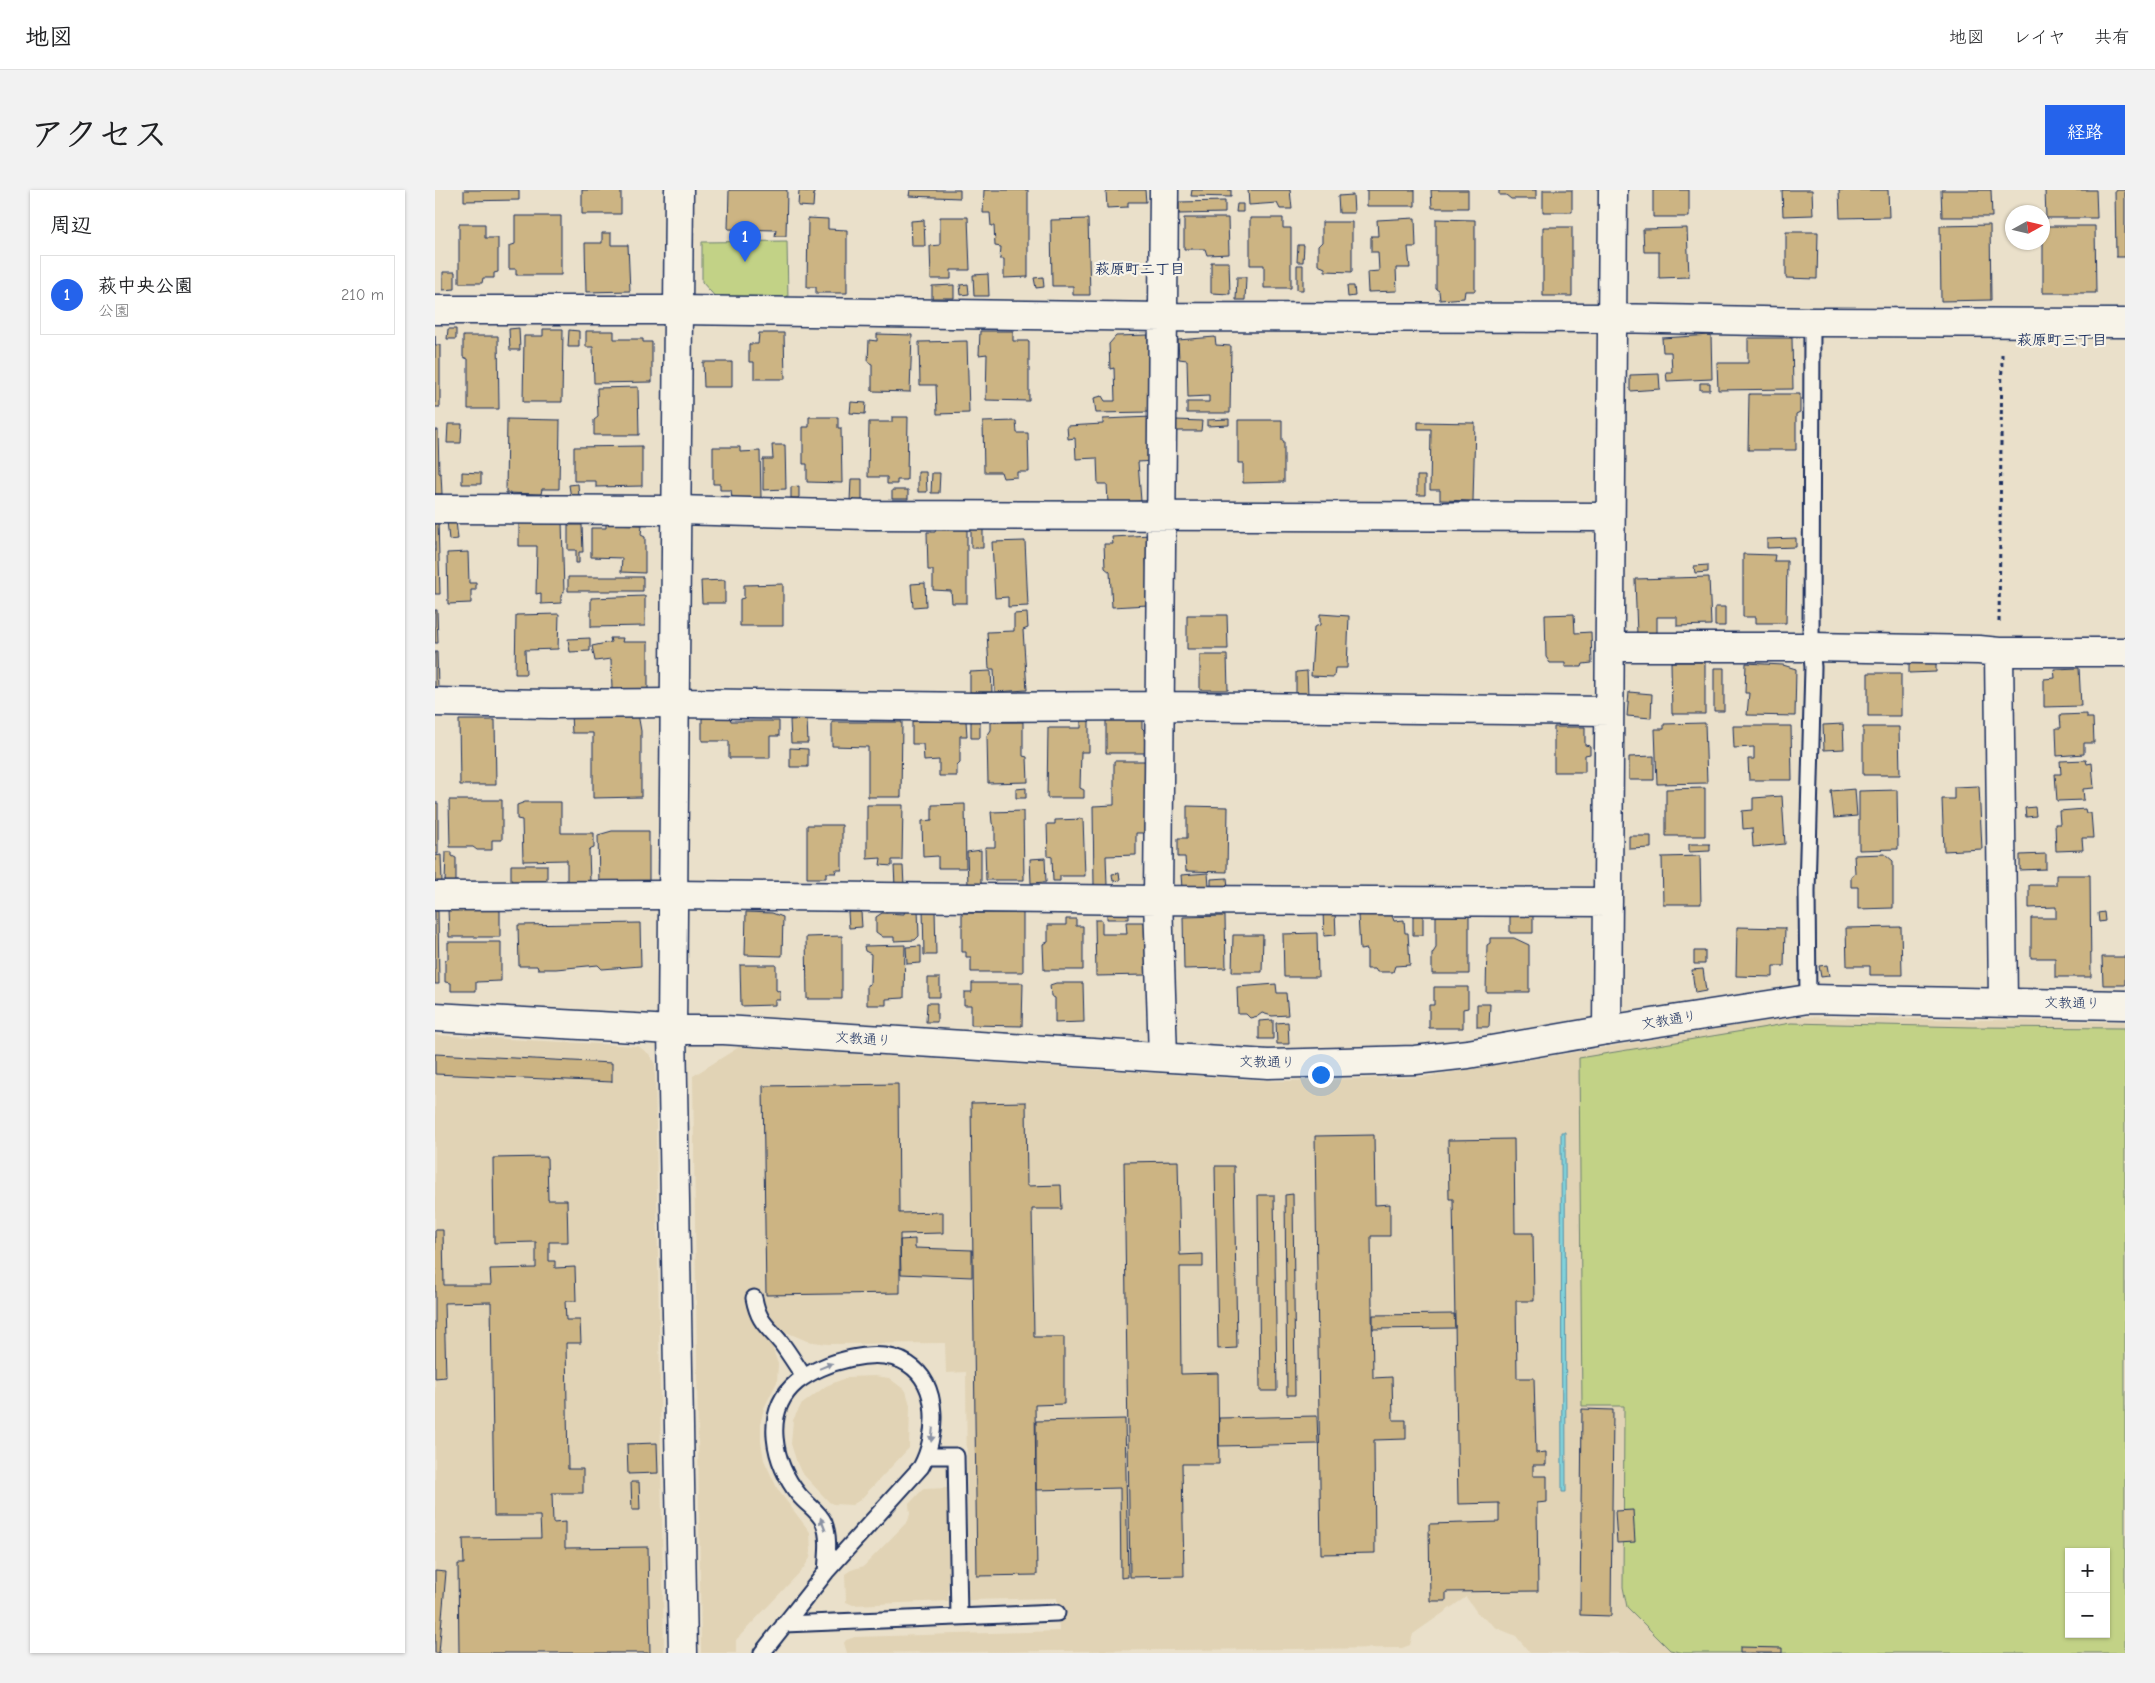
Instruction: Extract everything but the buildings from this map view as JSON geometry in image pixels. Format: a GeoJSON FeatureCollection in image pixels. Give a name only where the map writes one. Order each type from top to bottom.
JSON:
{"type":"FeatureCollection","features":[{"type":"Feature","properties":{"kind":"street"},"geometry":{"type":"LineString","coordinates":[[679,190],[673,1030],[683,1653]]}},
{"type":"Feature","properties":{"kind":"street"},"geometry":{"type":"LineString","coordinates":[[1163,1057],[1158,900],[1164,190]]}},
{"type":"Feature","properties":{"kind":"street"},"geometry":{"type":"LineString","coordinates":[[1607,1030],[1613,190]]}},
{"type":"Feature","properties":{"kind":"street"},"geometry":{"type":"LineString","coordinates":[[435,310],[678,310],[1163,317],[1612,318],[1812,322],[2125,323]]}},
{"type":"Feature","properties":{"kind":"street"},"geometry":{"type":"LineString","coordinates":[[435,510],[1611,517]]}},
{"type":"Feature","properties":{"kind":"street"},"geometry":{"type":"LineString","coordinates":[[1611,647],[1811,647],[1999,652],[2125,652]]}},
{"type":"Feature","properties":{"kind":"street"},"geometry":{"type":"LineString","coordinates":[[1999,652],[2003,1002]]}},
{"type":"Feature","properties":{"kind":"street"},"geometry":{"type":"LineString","coordinates":[[435,702],[551,704],[675,702],[975,707],[1160,706],[1609,711]]}},
{"type":"Feature","properties":{"kind":"street"},"geometry":{"type":"LineString","coordinates":[[435,896],[673,895],[1608,902]]}},
{"type":"Feature","properties":{"kind":"street","name":"文教通り"},"geometry":{"type":"LineString","coordinates":[[435,1017],[673,1030],[724,1030],[1268,1064],[1415,1060],[1468,1054],[1808,999],[2125,1005]]}},
{"type":"Feature","properties":{"kind":"lane"},"geometry":{"type":"LineString","coordinates":[[1808,999],[1807,891],[1813,667],[1811,647],[1812,322]]}},
{"type":"Feature","properties":{"kind":"lane"},"geometry":{"type":"LineString","coordinates":[[753,1298],[760,1319],[781,1343],[804,1377]]}},
{"type":"Feature","properties":{"kind":"lane"},"geometry":{"type":"LineString","coordinates":[[762,1653],[826,1572],[921,1467],[927,1456],[934,1422],[927,1389],[921,1376],[908,1364],[896,1359],[881,1357],[850,1359],[821,1367],[795,1383],[783,1400],[777,1415],[774,1433],[776,1450],[785,1475],[800,1496],[814,1508],[824,1523],[828,1546],[826,1572]]}},
{"type":"Feature","properties":{"kind":"lane"},"geometry":{"type":"LineString","coordinates":[[927,1456],[956,1456],[959,1617]]}},
{"type":"Feature","properties":{"kind":"lane"},"geometry":{"type":"LineString","coordinates":[[784,1624],[1057,1613]]}},
{"type":"Feature","properties":{"kind":"path"},"geometry":{"type":"LineString","coordinates":[[1999,652],[2003,322]]}},
{"type":"Feature","properties":{"kind":"shaded area"},"geometry":{"type":"Polygon","coordinates":[[[1791,1017],[2125,1022],[2125,1653],[1530,1653],[1516,1636],[1497,1628],[1478,1614],[1466,1597],[1413,1634],[1410,1645],[1402,1648],[847,1653],[844,1643],[846,1640],[855,1637],[1059,1631],[1057,1598],[968,1600],[966,1372],[946,1373],[945,1343],[828,1344],[807,1341],[774,1327],[747,1300],[754,1322],[772,1346],[778,1364],[777,1382],[764,1408],[761,1421],[761,1441],[764,1460],[778,1490],[810,1532],[811,1552],[810,1558],[803,1569],[736,1640],[736,1653],[701,1653],[693,1076],[739,1047],[1275,1081],[1424,1077],[1791,1017]]]}},
{"type":"Feature","properties":{"kind":"shaded area"},"geometry":{"type":"Polygon","coordinates":[[[435,1035],[638,1046],[649,1054],[655,1064],[664,1653],[435,1653],[435,1035]]]}},
{"type":"Feature","properties":{"kind":"shaded area"},"geometry":{"type":"Polygon","coordinates":[[[875,1376],[889,1378],[906,1391],[910,1405],[909,1448],[860,1500],[852,1505],[833,1504],[801,1472],[791,1444],[793,1420],[801,1405],[826,1386],[848,1377],[875,1376]]]}},
{"type":"Feature","properties":{"kind":"shaded area"},"geometry":{"type":"Polygon","coordinates":[[[948,1488],[948,1601],[853,1605],[846,1602],[845,1574],[864,1566],[908,1521],[910,1514],[909,1504],[923,1489],[948,1488]]]}},
{"type":"Feature","properties":{"kind":"green space"},"geometry":{"type":"Polygon","coordinates":[[[787,241],[788,301],[719,301],[702,282],[702,242],[787,241]]]}},
{"type":"Feature","properties":{"kind":"green space"},"geometry":{"type":"Polygon","coordinates":[[[1791,1023],[2125,1028],[2125,1653],[1684,1653],[1670,1650],[1627,1607],[1623,1587],[1624,1406],[1582,1406],[1579,1058],[1791,1023]]]}},
{"type":"Feature","properties":{"kind":"water"},"geometry":{"type":"Polygon","coordinates":[[[1561,1132],[1565,1132],[1566,1492],[1562,1492],[1561,1132]]]}},
{"type":"Feature","properties":{"kind":"place","name":"萩中央公園"},"geometry":{"type":"Point","coordinates":[745,262]}},
{"type":"Feature","properties":{"kind":"district","name":"萩原町二丁目"},"geometry":{"type":"Point","coordinates":[1140,269]}},
{"type":"Feature","properties":{"kind":"district","name":"萩原町三丁目"},"geometry":{"type":"Point","coordinates":[2062,340]}}]}
